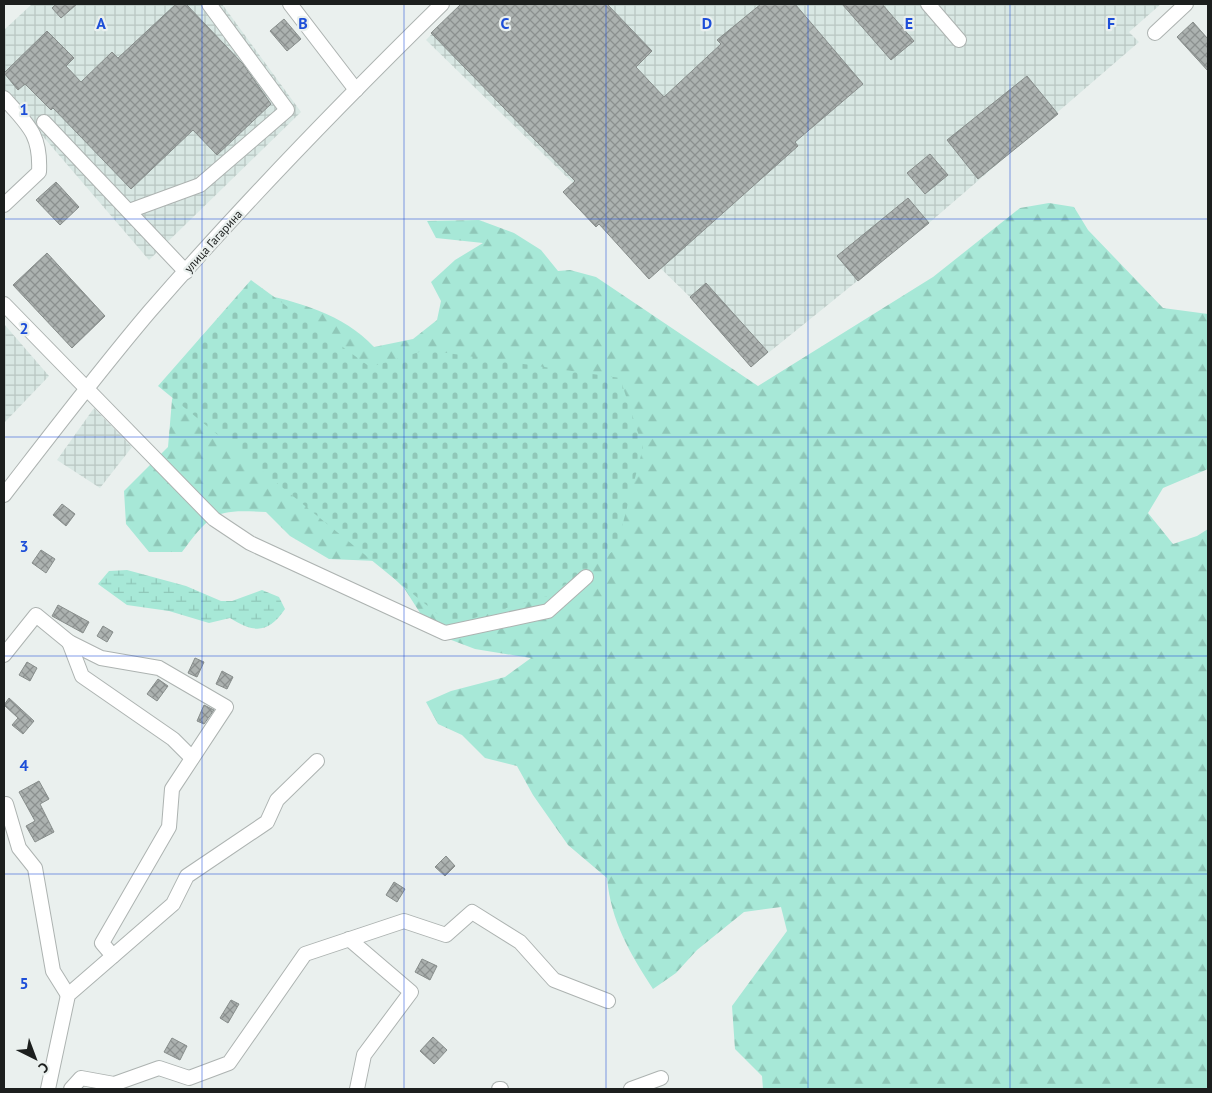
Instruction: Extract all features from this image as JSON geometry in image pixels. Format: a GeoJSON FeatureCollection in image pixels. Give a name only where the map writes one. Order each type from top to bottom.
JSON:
{"type":"FeatureCollection","features":[{"type":"Feature","properties":{"kind":"street"},"geometry":{"type":"LineString","coordinates":[[129,212],[200,185],[287,110],[209,4]]}},
{"type":"Feature","properties":{"kind":"street"},"geometry":{"type":"LineString","coordinates":[[290,4],[356,90]]}},
{"type":"Feature","properties":{"kind":"street"},"geometry":{"type":"LineString","coordinates":[[928,4],[959,40]]}},
{"type":"Feature","properties":{"kind":"street"},"geometry":{"type":"LineString","coordinates":[[1155,33],[1186,4]]}},
{"type":"Feature","properties":{"kind":"street","name":"улица Гагарина"},"geometry":{"type":"LineString","coordinates":[[4,495],[86,389],[186,272],[278,168],[356,90],[434,7]]}},
{"type":"Feature","properties":{"kind":"street"},"geometry":{"type":"LineString","coordinates":[[4,98],[30,127],[40,150],[40,172],[4,205]]}},
{"type":"Feature","properties":{"kind":"street"},"geometry":{"type":"LineString","coordinates":[[44,122],[186,272]]}},
{"type":"Feature","properties":{"kind":"street"},"geometry":{"type":"LineString","coordinates":[[4,304],[214,519],[250,543],[445,633],[548,611],[586,578]]}},
{"type":"Feature","properties":{"kind":"street"},"geometry":{"type":"LineString","coordinates":[[4,655],[36,615],[69,642],[101,658],[159,668],[226,707],[172,789],[170,827],[102,943],[113,956]]}},
{"type":"Feature","properties":{"kind":"street"},"geometry":{"type":"LineString","coordinates":[[69,642],[82,676],[173,739],[192,758]]}},
{"type":"Feature","properties":{"kind":"street"},"geometry":{"type":"LineString","coordinates":[[48,1089],[68,995],[173,904],[187,876],[267,822],[277,800],[317,761]]}},
{"type":"Feature","properties":{"kind":"street"},"geometry":{"type":"LineString","coordinates":[[4,800],[19,848],[35,868],[53,971],[68,995]]}},
{"type":"Feature","properties":{"kind":"street"},"geometry":{"type":"LineString","coordinates":[[71,1089],[80,1078],[114,1084],[159,1068],[189,1078],[229,1063],[305,954],[404,921],[446,935],[472,912],[520,942],[554,980],[608,1001]]}},
{"type":"Feature","properties":{"kind":"street"},"geometry":{"type":"LineString","coordinates":[[349,939],[411,992],[364,1055],[357,1089]]}},
{"type":"Feature","properties":{"kind":"street"},"geometry":{"type":"LineString","coordinates":[[631,1089],[661,1078]]}},
{"type":"Feature","properties":{"kind":"shaded area"},"geometry":{"type":"Polygon","coordinates":[[[32,4],[222,4],[301,112],[149,260],[4,91],[4,30],[32,4]]]}},
{"type":"Feature","properties":{"kind":"shaded area"},"geometry":{"type":"Polygon","coordinates":[[[461,4],[1161,4],[1129,32],[1139,42],[929,223],[751,367],[690,297],[426,40],[461,4]]]}},
{"type":"Feature","properties":{"kind":"shaded area"},"geometry":{"type":"Polygon","coordinates":[[[4,324],[49,376],[4,423],[4,324]]]}},
{"type":"Feature","properties":{"kind":"shaded area"},"geometry":{"type":"Polygon","coordinates":[[[94,408],[132,447],[100,488],[57,460],[94,408]]]}},
{"type":"Feature","properties":{"kind":"green space"},"geometry":{"type":"Polygon","coordinates":[[[1049,203],[1074,207],[1088,230],[1163,308],[1208,314],[1208,469],[1163,488],[1148,513],[1173,544],[1197,536],[1208,529],[1208,1089],[763,1089],[762,1076],[735,1049],[732,1006],[787,931],[781,907],[744,912],[697,950],[676,973],[653,989],[629,950],[617,923],[609,894],[607,878],[568,845],[533,795],[517,766],[485,758],[462,735],[438,724],[426,702],[451,691],[505,677],[531,658],[475,649],[433,633],[404,588],[377,561],[329,559],[290,536],[266,512],[236,511],[216,516],[201,528],[182,552],[149,552],[126,524],[124,491],[168,447],[172,400],[180,365],[201,337],[235,306],[247,291],[299,303],[332,316],[361,335],[374,347],[413,339],[437,320],[441,301],[431,282],[455,260],[483,243],[436,238],[427,221],[479,220],[514,233],[541,250],[558,271],[570,270],[596,277],[758,386],[933,277],[1020,208],[1049,203]]]}},
{"type":"Feature","properties":{"kind":"green space"},"geometry":{"type":"Polygon","coordinates":[[[251,280],[370,367],[426,350],[620,378],[643,448],[616,549],[550,595],[451,625],[158,386],[251,280]]]}},
{"type":"Feature","properties":{"kind":"green space"},"geometry":{"type":"Polygon","coordinates":[[[127,570],[186,586],[221,601],[232,601],[262,590],[279,597],[285,609],[273,623],[266,627],[253,628],[230,618],[209,623],[169,611],[127,605],[98,584],[109,571],[127,570]]]}},
{"type":"Feature","properties":{"kind":"building"},"geometry":{"type":"Polygon","coordinates":[[[56,4],[77,4],[61,18],[52,8],[56,4]]]}},
{"type":"Feature","properties":{"kind":"building"},"geometry":{"type":"Polygon","coordinates":[[[176,4],[186,4],[243,64],[271,104],[217,155],[193,130],[131,189],[53,108],[51,110],[25,84],[18,90],[4,73],[47,31],[74,58],[66,66],[81,82],[112,52],[118,58],[176,4]]]}},
{"type":"Feature","properties":{"kind":"building"},"geometry":{"type":"Polygon","coordinates":[[[461,4],[607,4],[652,51],[636,67],[664,97],[721,44],[717,40],[761,4],[795,4],[863,84],[795,142],[798,146],[649,279],[599,224],[596,227],[563,192],[575,181],[431,33],[461,4]]]}},
{"type":"Feature","properties":{"kind":"building"},"geometry":{"type":"Polygon","coordinates":[[[842,4],[882,4],[914,41],[891,60],[842,4]]]}},
{"type":"Feature","properties":{"kind":"building"},"geometry":{"type":"Polygon","coordinates":[[[284,19],[301,39],[287,51],[270,31],[284,19]]]}},
{"type":"Feature","properties":{"kind":"building"},"geometry":{"type":"Polygon","coordinates":[[[1193,22],[1208,39],[1208,71],[1177,37],[1193,22]]]}},
{"type":"Feature","properties":{"kind":"building"},"geometry":{"type":"Polygon","coordinates":[[[1027,76],[1058,114],[978,179],[947,140],[1027,76]]]}},
{"type":"Feature","properties":{"kind":"building"},"geometry":{"type":"Polygon","coordinates":[[[930,154],[948,175],[925,194],[907,173],[930,154]]]}},
{"type":"Feature","properties":{"kind":"building"},"geometry":{"type":"Polygon","coordinates":[[[56,182],[79,207],[60,225],[36,200],[56,182]]]}},
{"type":"Feature","properties":{"kind":"building"},"geometry":{"type":"Polygon","coordinates":[[[908,198],[929,223],[858,281],[837,256],[908,198]]]}},
{"type":"Feature","properties":{"kind":"building"},"geometry":{"type":"Polygon","coordinates":[[[47,253],[105,316],[72,348],[13,285],[47,253]]]}},
{"type":"Feature","properties":{"kind":"building"},"geometry":{"type":"Polygon","coordinates":[[[706,283],[768,352],[751,367],[690,297],[706,283]]]}},
{"type":"Feature","properties":{"kind":"building"},"geometry":{"type":"Polygon","coordinates":[[[62,504],[75,514],[66,526],[53,515],[62,504]]]}},
{"type":"Feature","properties":{"kind":"building"},"geometry":{"type":"Polygon","coordinates":[[[41,550],[55,559],[46,573],[32,563],[41,550]]]}},
{"type":"Feature","properties":{"kind":"building"},"geometry":{"type":"Polygon","coordinates":[[[58,605],[89,622],[83,633],[52,616],[58,605]]]}},
{"type":"Feature","properties":{"kind":"building"},"geometry":{"type":"Polygon","coordinates":[[[103,626],[113,632],[107,642],[97,636],[103,626]]]}},
{"type":"Feature","properties":{"kind":"building"},"geometry":{"type":"Polygon","coordinates":[[[195,658],[204,662],[197,677],[188,673],[195,658]]]}},
{"type":"Feature","properties":{"kind":"building"},"geometry":{"type":"Polygon","coordinates":[[[27,662],[37,668],[30,681],[19,675],[27,662]]]}},
{"type":"Feature","properties":{"kind":"building"},"geometry":{"type":"Polygon","coordinates":[[[222,671],[233,677],[227,689],[216,684],[222,671]]]}},
{"type":"Feature","properties":{"kind":"building"},"geometry":{"type":"Polygon","coordinates":[[[158,679],[168,686],[157,701],[147,694],[158,679]]]}},
{"type":"Feature","properties":{"kind":"building"},"geometry":{"type":"Polygon","coordinates":[[[9,698],[34,721],[23,734],[12,725],[18,718],[4,705],[9,698]]]}},
{"type":"Feature","properties":{"kind":"building"},"geometry":{"type":"Polygon","coordinates":[[[204,705],[214,710],[204,724],[197,721],[204,705]]]}},
{"type":"Feature","properties":{"kind":"building"},"geometry":{"type":"Polygon","coordinates":[[[39,781],[49,799],[40,804],[54,832],[35,842],[26,826],[35,821],[19,792],[39,781]]]}},
{"type":"Feature","properties":{"kind":"building"},"geometry":{"type":"Polygon","coordinates":[[[446,856],[455,866],[445,876],[435,867],[446,856]]]}},
{"type":"Feature","properties":{"kind":"building"},"geometry":{"type":"Polygon","coordinates":[[[394,882],[405,889],[397,902],[386,895],[394,882]]]}},
{"type":"Feature","properties":{"kind":"building"},"geometry":{"type":"Polygon","coordinates":[[[422,959],[437,966],[430,980],[415,972],[422,959]]]}},
{"type":"Feature","properties":{"kind":"building"},"geometry":{"type":"Polygon","coordinates":[[[231,1000],[239,1004],[228,1023],[220,1018],[231,1000]]]}},
{"type":"Feature","properties":{"kind":"building"},"geometry":{"type":"Polygon","coordinates":[[[433,1037],[447,1050],[434,1064],[420,1051],[433,1037]]]}},
{"type":"Feature","properties":{"kind":"building"},"geometry":{"type":"Polygon","coordinates":[[[172,1038],[187,1046],[180,1060],[164,1052],[172,1038]]]}}]}
